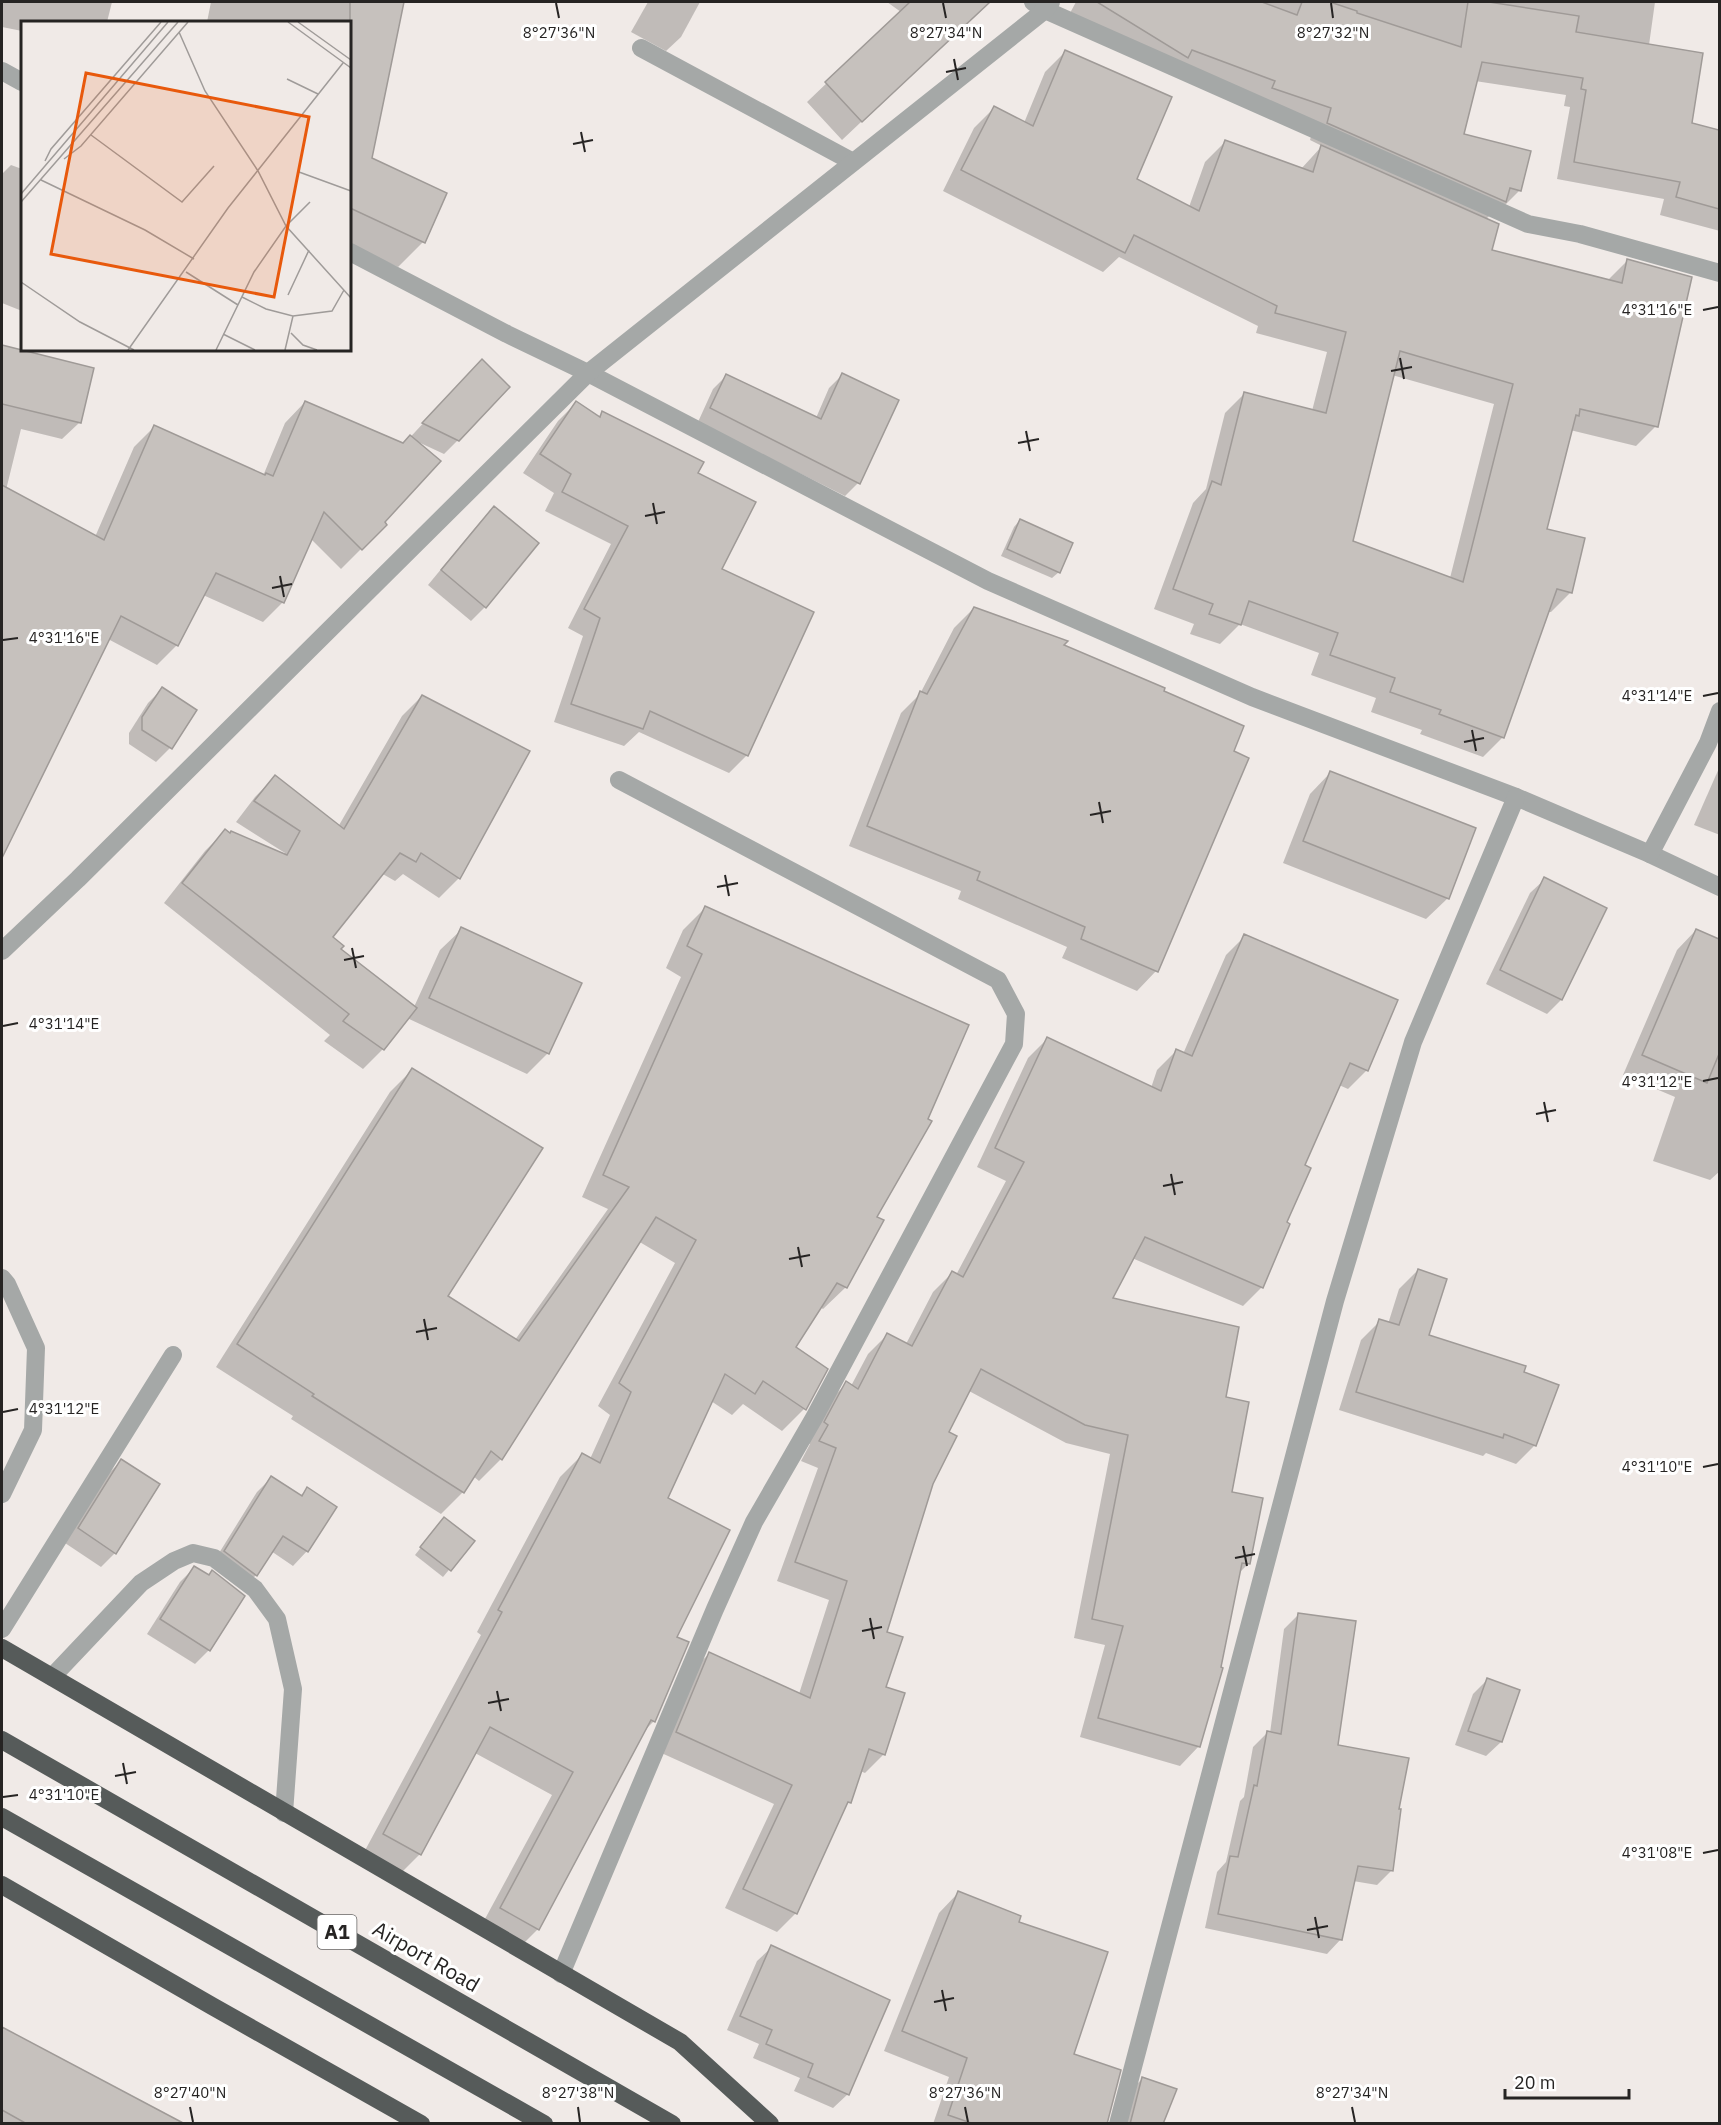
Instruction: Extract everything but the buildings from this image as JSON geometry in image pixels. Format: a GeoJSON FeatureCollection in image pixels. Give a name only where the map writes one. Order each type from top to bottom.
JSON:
{"type":"FeatureCollection","features":[{"type":"Feature","properties":{"kind":"highway"},"geometry":{"type":"LineString","coordinates":[[2,1648],[680,2042],[771,2124]]}},
{"type":"Feature","properties":{"kind":"highway","name":"Airport Road"},"geometry":{"type":"LineString","coordinates":[[2,1740],[672,2124]]}},
{"type":"Feature","properties":{"kind":"highway"},"geometry":{"type":"LineString","coordinates":[[2,1817],[544,2124]]}},
{"type":"Feature","properties":{"kind":"highway"},"geometry":{"type":"LineString","coordinates":[[2,1885],[412,2121]]}},
{"type":"Feature","properties":{"kind":"street"},"geometry":{"type":"LineString","coordinates":[[2,951],[87,870],[588,373],[853,162],[1043,4],[1528,224],[1580,234],[1719,273]]}},
{"type":"Feature","properties":{"kind":"street"},"geometry":{"type":"LineString","coordinates":[[641,48],[853,162]]}},
{"type":"Feature","properties":{"kind":"street"},"geometry":{"type":"LineString","coordinates":[[2,71],[21,81]]}},
{"type":"Feature","properties":{"kind":"street"},"geometry":{"type":"LineString","coordinates":[[351,253],[988,581],[1252,697],[1515,797],[1650,854],[1719,887]]}},
{"type":"Feature","properties":{"kind":"street"},"geometry":{"type":"LineString","coordinates":[[1650,854],[1708,743],[1719,711]]}},
{"type":"Feature","properties":{"kind":"street"},"geometry":{"type":"LineString","coordinates":[[561,1974],[754,1522],[814,1418],[1014,1044],[1016,1014],[998,980],[619,780]]}},
{"type":"Feature","properties":{"kind":"street"},"geometry":{"type":"LineString","coordinates":[[1118,2124],[1342,1279],[1413,1042],[1515,797]]}},
{"type":"Feature","properties":{"kind":"street"},"geometry":{"type":"LineString","coordinates":[[2,1278],[7,1284],[36,1348],[33,1430],[2,1494]]}},
{"type":"Feature","properties":{"kind":"street"},"geometry":{"type":"LineString","coordinates":[[2,1629],[173,1355]]}},
{"type":"Feature","properties":{"kind":"street"},"geometry":{"type":"LineString","coordinates":[[52,1677],[141,1583],[174,1561],[193,1553],[214,1558],[255,1589],[277,1620],[293,1689],[284,1812]]}}]}
